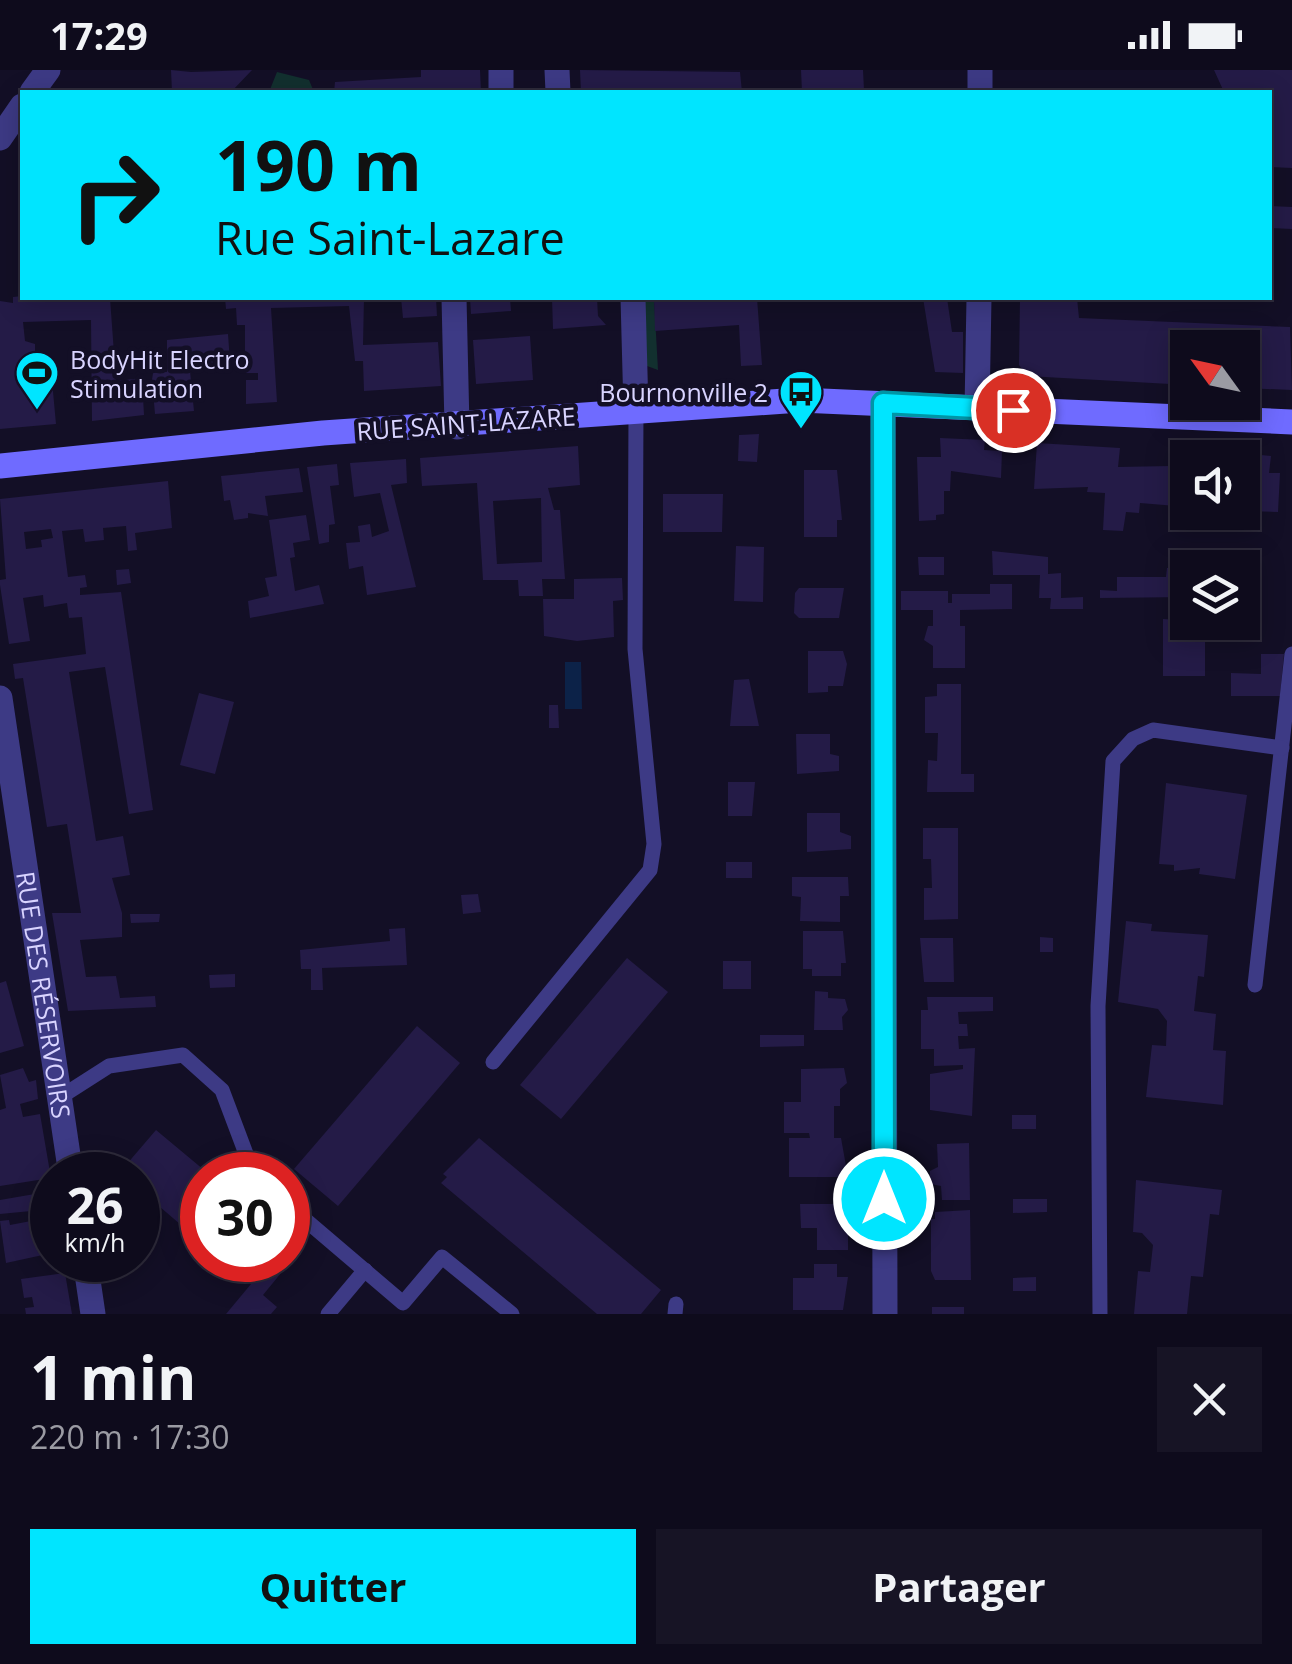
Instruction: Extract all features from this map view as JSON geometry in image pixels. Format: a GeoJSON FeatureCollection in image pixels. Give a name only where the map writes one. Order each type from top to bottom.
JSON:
{"type":"FeatureCollection","features":[{"type":"Feature","properties":{"kind":"main road","name":"RUE SAINT-LAZARE"},"geometry":{"type":"LineString","coordinates":[[0,466],[323,433],[457,427],[800,400],[1292,422]]}},
{"type":"Feature","properties":{"kind":"street"},"geometry":{"type":"LineString","coordinates":[[0,138],[20,109]]}},
{"type":"Feature","properties":{"kind":"street"},"geometry":{"type":"LineString","coordinates":[[454,300],[457,427]]}},
{"type":"Feature","properties":{"kind":"street"},"geometry":{"type":"LineString","coordinates":[[633,300],[636,410]]}},
{"type":"Feature","properties":{"kind":"street"},"geometry":{"type":"LineString","coordinates":[[977,409],[980,300]]}},
{"type":"Feature","properties":{"kind":"street"},"geometry":{"type":"LineString","coordinates":[[883,403],[885,1314]]}},
{"type":"Feature","properties":{"kind":"street","name":"RUE DES RÉSERVOIRS"},"geometry":{"type":"LineString","coordinates":[[0,698],[67,1152]]}},
{"type":"Feature","properties":{"kind":"street"},"geometry":{"type":"LineString","coordinates":[[88,1282],[93,1314]]}},
{"type":"Feature","properties":{"kind":"lane"},"geometry":{"type":"LineString","coordinates":[[493,1062],[650,870],[654,844],[635,648],[636,410]]}},
{"type":"Feature","properties":{"kind":"lane"},"geometry":{"type":"LineString","coordinates":[[1255,985],[1292,654]]}},
{"type":"Feature","properties":{"kind":"lane"},"geometry":{"type":"LineString","coordinates":[[1100,1314],[1098,1006],[1113,761],[1133,740],[1154,730],[1282,748]]}},
{"type":"Feature","properties":{"kind":"lane"},"geometry":{"type":"LineString","coordinates":[[59,1098],[109,1066],[182,1055],[222,1090],[245,1152]]}},
{"type":"Feature","properties":{"kind":"lane"},"geometry":{"type":"LineString","coordinates":[[310,1224],[365,1270],[399,1308],[442,1257],[512,1314]]}},
{"type":"Feature","properties":{"kind":"lane"},"geometry":{"type":"LineString","coordinates":[[328,1314],[365,1270]]}},
{"type":"Feature","properties":{"kind":"green space"},"geometry":{"type":"Polygon","coordinates":[[[277,72],[309,80],[313,90],[270,90],[277,72]]]}},
{"type":"Feature","properties":{"kind":"green space"},"geometry":{"type":"Polygon","coordinates":[[[644,300],[654,300],[658,370],[647,366],[644,300]]]}},
{"type":"Feature","properties":{"kind":"water"},"geometry":{"type":"Polygon","coordinates":[[[565,662],[581,662],[582,709],[565,709],[565,662]]]}},
{"type":"Feature","properties":{"kind":"building"},"geometry":{"type":"Polygon","coordinates":[[[171,70],[252,70],[233,90],[172,90],[171,70]]]}},
{"type":"Feature","properties":{"kind":"building"},"geometry":{"type":"Polygon","coordinates":[[[421,70],[480,70],[481,90],[334,90],[335,82],[421,77],[421,70]]]}},
{"type":"Feature","properties":{"kind":"building"},"geometry":{"type":"Polygon","coordinates":[[[580,70],[740,72],[742,90],[581,90],[580,70]]]}},
{"type":"Feature","properties":{"kind":"building"},"geometry":{"type":"Polygon","coordinates":[[[801,70],[863,70],[864,90],[802,90],[801,70]]]}},
{"type":"Feature","properties":{"kind":"building"},"geometry":{"type":"Polygon","coordinates":[[[1214,70],[1292,70],[1292,168],[1272,167],[1272,90],[1223,90],[1214,70]]]}},
{"type":"Feature","properties":{"kind":"building"},"geometry":{"type":"Polygon","coordinates":[[[1272,206],[1292,207],[1292,229],[1272,228],[1272,206]]]}},
{"type":"Feature","properties":{"kind":"building"},"geometry":{"type":"Polygon","coordinates":[[[13,297],[110,300],[116,381],[142,378],[144,415],[92,421],[91,320],[23,322],[25,341],[35,344],[35,360],[50,359],[56,424],[0,429],[0,301],[13,303],[13,297]]]}},
{"type":"Feature","properties":{"kind":"building"},"geometry":{"type":"Polygon","coordinates":[[[225,300],[364,300],[363,345],[438,342],[441,386],[364,391],[363,361],[355,361],[349,306],[271,308],[277,402],[246,404],[246,380],[258,380],[258,373],[245,373],[245,325],[237,325],[236,308],[226,309],[225,300]]]}},
{"type":"Feature","properties":{"kind":"building"},"geometry":{"type":"Polygon","coordinates":[[[401,300],[436,300],[437,316],[403,318],[401,300]]]}},
{"type":"Feature","properties":{"kind":"building"},"geometry":{"type":"Polygon","coordinates":[[[470,300],[510,300],[511,311],[471,314],[470,300]]]}},
{"type":"Feature","properties":{"kind":"building"},"geometry":{"type":"Polygon","coordinates":[[[552,300],[597,300],[598,316],[606,325],[553,329],[552,300]]]}},
{"type":"Feature","properties":{"kind":"building"},"geometry":{"type":"Polygon","coordinates":[[[654,300],[757,300],[762,365],[741,366],[739,325],[655,331],[654,300]]]}},
{"type":"Feature","properties":{"kind":"building"},"geometry":{"type":"Polygon","coordinates":[[[923,300],[947,300],[952,332],[963,332],[963,373],[935,372],[923,300]]]}},
{"type":"Feature","properties":{"kind":"building"},"geometry":{"type":"Polygon","coordinates":[[[1020,300],[1077,300],[1079,318],[1290,327],[1292,390],[1260,389],[1260,330],[1170,330],[1170,384],[1027,376],[1019,365],[1020,300]]]}},
{"type":"Feature","properties":{"kind":"building"},"geometry":{"type":"Polygon","coordinates":[[[228,334],[230,362],[190,371],[194,411],[155,414],[153,373],[167,372],[167,340],[228,334]]]}},
{"type":"Feature","properties":{"kind":"building"},"geometry":{"type":"Polygon","coordinates":[[[530,336],[533,380],[476,384],[473,340],[530,336]]]}},
{"type":"Feature","properties":{"kind":"building"},"geometry":{"type":"Polygon","coordinates":[[[759,434],[757,462],[738,461],[739,435],[759,434]]]}},
{"type":"Feature","properties":{"kind":"building"},"geometry":{"type":"Polygon","coordinates":[[[940,438],[985,440],[984,450],[1002,451],[1001,478],[951,471],[950,491],[944,491],[944,514],[936,515],[936,520],[919,521],[917,457],[941,457],[940,438]]]}},
{"type":"Feature","properties":{"kind":"building"},"geometry":{"type":"Polygon","coordinates":[[[1037,443],[1120,448],[1118,467],[1170,466],[1170,506],[1140,503],[1139,513],[1126,512],[1123,531],[1103,530],[1105,493],[1087,492],[1088,487],[1034,489],[1037,443]]]}},
{"type":"Feature","properties":{"kind":"building"},"geometry":{"type":"Polygon","coordinates":[[[578,446],[580,485],[548,488],[554,510],[560,510],[565,579],[542,579],[543,596],[519,596],[518,580],[483,580],[477,483],[422,486],[420,458],[578,446]],[[541,498],[493,501],[497,564],[542,562],[541,498]]]}},
{"type":"Feature","properties":{"kind":"building"},"geometry":{"type":"Polygon","coordinates":[[[1260,455],[1271,456],[1269,473],[1280,473],[1278,512],[1260,511],[1260,455]]]}},
{"type":"Feature","properties":{"kind":"building"},"geometry":{"type":"Polygon","coordinates":[[[406,459],[407,483],[391,485],[416,587],[367,595],[363,566],[349,569],[346,543],[360,542],[358,526],[370,524],[372,537],[389,531],[380,493],[354,497],[350,463],[406,459]]]}},
{"type":"Feature","properties":{"kind":"building"},"geometry":{"type":"Polygon","coordinates":[[[337,464],[339,485],[330,486],[335,524],[329,525],[329,542],[319,544],[307,467],[337,464]]]}},
{"type":"Feature","properties":{"kind":"building"},"geometry":{"type":"Polygon","coordinates":[[[299,468],[303,492],[265,496],[268,516],[248,513],[248,518],[234,520],[230,500],[224,501],[221,476],[299,468]]]}},
{"type":"Feature","properties":{"kind":"building"},"geometry":{"type":"Polygon","coordinates":[[[804,470],[837,470],[842,520],[837,520],[837,537],[804,537],[804,470]]]}},
{"type":"Feature","properties":{"kind":"building"},"geometry":{"type":"Polygon","coordinates":[[[168,481],[172,528],[135,533],[137,550],[128,551],[126,526],[103,528],[104,540],[85,542],[83,529],[62,531],[68,577],[85,575],[87,587],[80,588],[80,595],[121,592],[153,810],[129,814],[105,667],[69,672],[96,841],[123,836],[130,875],[112,878],[122,913],[122,937],[80,940],[86,977],[116,976],[120,998],[155,996],[156,1007],[68,1011],[52,913],[81,913],[67,824],[47,827],[23,678],[15,679],[13,664],[86,654],[82,617],[69,618],[67,603],[44,607],[43,595],[23,598],[30,641],[9,644],[0,585],[0,580],[6,579],[0,499],[168,481]],[[51,529],[24,532],[26,549],[42,547],[41,540],[53,538],[51,529]]]}},
{"type":"Feature","properties":{"kind":"building"},"geometry":{"type":"Polygon","coordinates":[[[663,494],[723,494],[722,532],[663,532],[663,494]]]}},
{"type":"Feature","properties":{"kind":"building"},"geometry":{"type":"Polygon","coordinates":[[[306,515],[310,540],[293,543],[295,557],[290,558],[295,591],[319,585],[324,604],[250,618],[248,601],[269,596],[265,578],[277,576],[269,520],[306,515]]]}},
{"type":"Feature","properties":{"kind":"building"},"geometry":{"type":"Polygon","coordinates":[[[736,546],[764,547],[763,602],[734,601],[736,546]]]}},
{"type":"Feature","properties":{"kind":"building"},"geometry":{"type":"Polygon","coordinates":[[[992,551],[1048,557],[1048,574],[1061,573],[1061,598],[1083,597],[1083,609],[1050,609],[1051,598],[1039,598],[1040,575],[993,575],[992,551]]]}},
{"type":"Feature","properties":{"kind":"building"},"geometry":{"type":"Polygon","coordinates":[[[918,557],[944,557],[944,575],[919,575],[918,557]]]}},
{"type":"Feature","properties":{"kind":"building"},"geometry":{"type":"Polygon","coordinates":[[[1170,568],[1170,597],[1100,598],[1100,590],[1117,591],[1117,577],[1166,577],[1170,568]]]}},
{"type":"Feature","properties":{"kind":"building"},"geometry":{"type":"Polygon","coordinates":[[[129,569],[131,583],[117,585],[116,570],[129,569]]]}},
{"type":"Feature","properties":{"kind":"building"},"geometry":{"type":"Polygon","coordinates":[[[622,578],[623,600],[613,601],[614,637],[577,641],[544,636],[543,599],[574,599],[574,579],[622,578]]]}},
{"type":"Feature","properties":{"kind":"building"},"geometry":{"type":"Polygon","coordinates":[[[990,584],[1012,584],[1012,609],[960,610],[960,626],[965,626],[965,668],[933,668],[933,646],[924,640],[928,626],[933,626],[933,610],[901,610],[901,591],[948,591],[948,603],[952,603],[952,594],[990,594],[990,584]]]}},
{"type":"Feature","properties":{"kind":"building"},"geometry":{"type":"Polygon","coordinates":[[[799,588],[844,588],[839,618],[799,618],[794,613],[799,588]]]}},
{"type":"Feature","properties":{"kind":"building"},"geometry":{"type":"Polygon","coordinates":[[[1163,619],[1170,620],[1170,640],[1205,640],[1205,676],[1163,676],[1163,619]]]}},
{"type":"Feature","properties":{"kind":"building"},"geometry":{"type":"Polygon","coordinates":[[[808,651],[843,651],[847,664],[843,686],[808,693],[808,651]]]}},
{"type":"Feature","properties":{"kind":"building"},"geometry":{"type":"Polygon","coordinates":[[[1261,654],[1284,654],[1280,696],[1231,696],[1231,673],[1261,674],[1261,654]]]}},
{"type":"Feature","properties":{"kind":"building"},"geometry":{"type":"Polygon","coordinates":[[[749,679],[759,726],[730,726],[734,680],[749,679]]]}},
{"type":"Feature","properties":{"kind":"building"},"geometry":{"type":"Polygon","coordinates":[[[937,684],[961,684],[961,774],[974,774],[974,792],[927,792],[928,760],[937,761],[938,733],[925,733],[925,697],[937,696],[937,684]]]}},
{"type":"Feature","properties":{"kind":"building"},"geometry":{"type":"Polygon","coordinates":[[[199,693],[234,702],[215,774],[180,765],[199,693]]]}},
{"type":"Feature","properties":{"kind":"building"},"geometry":{"type":"Polygon","coordinates":[[[549,705],[558,705],[559,728],[549,728],[549,705]]]}},
{"type":"Feature","properties":{"kind":"building"},"geometry":{"type":"Polygon","coordinates":[[[796,734],[830,734],[830,754],[839,756],[839,771],[797,774],[796,734]]]}},
{"type":"Feature","properties":{"kind":"building"},"geometry":{"type":"Polygon","coordinates":[[[728,782],[755,782],[752,816],[728,816],[728,782]]]}},
{"type":"Feature","properties":{"kind":"building"},"geometry":{"type":"Polygon","coordinates":[[[1166,783],[1247,795],[1235,879],[1199,874],[1200,868],[1174,871],[1174,865],[1159,864],[1166,783]]]}},
{"type":"Feature","properties":{"kind":"building"},"geometry":{"type":"Polygon","coordinates":[[[807,813],[840,813],[840,832],[851,836],[851,849],[807,852],[807,813]]]}},
{"type":"Feature","properties":{"kind":"building"},"geometry":{"type":"Polygon","coordinates":[[[923,828],[958,828],[958,919],[924,920],[924,888],[932,888],[931,859],[923,859],[923,828]]]}},
{"type":"Feature","properties":{"kind":"building"},"geometry":{"type":"Polygon","coordinates":[[[726,862],[752,862],[752,878],[726,878],[726,862]]]}},
{"type":"Feature","properties":{"kind":"building"},"geometry":{"type":"Polygon","coordinates":[[[792,877],[848,877],[849,896],[840,896],[840,922],[800,921],[801,897],[792,896],[792,877]]]}},
{"type":"Feature","properties":{"kind":"building"},"geometry":{"type":"Polygon","coordinates":[[[478,894],[481,912],[463,914],[461,895],[478,894]]]}},
{"type":"Feature","properties":{"kind":"building"},"geometry":{"type":"Polygon","coordinates":[[[130,914],[160,914],[159,922],[131,923],[130,914]]]}},
{"type":"Feature","properties":{"kind":"building"},"geometry":{"type":"Polygon","coordinates":[[[1126,921],[1152,924],[1151,931],[1208,935],[1204,977],[1198,976],[1194,1011],[1216,1014],[1213,1050],[1226,1051],[1223,1105],[1146,1097],[1152,1045],[1166,1046],[1167,1021],[1158,1009],[1118,1002],[1126,921]]]}},
{"type":"Feature","properties":{"kind":"building"},"geometry":{"type":"Polygon","coordinates":[[[405,928],[407,965],[322,968],[323,990],[311,990],[311,969],[301,969],[300,950],[390,941],[389,929],[405,928]]]}},
{"type":"Feature","properties":{"kind":"building"},"geometry":{"type":"Polygon","coordinates":[[[803,931],[843,931],[846,963],[841,963],[841,976],[812,976],[812,969],[803,969],[803,931]]]}},
{"type":"Feature","properties":{"kind":"building"},"geometry":{"type":"Polygon","coordinates":[[[1040,937],[1053,938],[1053,952],[1040,952],[1040,937]]]}},
{"type":"Feature","properties":{"kind":"building"},"geometry":{"type":"Polygon","coordinates":[[[920,938],[953,938],[954,982],[924,982],[920,938]]]}},
{"type":"Feature","properties":{"kind":"building"},"geometry":{"type":"Polygon","coordinates":[[[627,958],[668,992],[561,1119],[520,1085],[627,958]]]}},
{"type":"Feature","properties":{"kind":"building"},"geometry":{"type":"Polygon","coordinates":[[[723,961],[751,961],[751,989],[723,989],[723,961]]]}},
{"type":"Feature","properties":{"kind":"building"},"geometry":{"type":"Polygon","coordinates":[[[235,974],[235,987],[210,988],[209,975],[235,974]]]}},
{"type":"Feature","properties":{"kind":"building"},"geometry":{"type":"Polygon","coordinates":[[[6,981],[24,1046],[0,1053],[0,983],[6,981]]]}},
{"type":"Feature","properties":{"kind":"building"},"geometry":{"type":"Polygon","coordinates":[[[815,991],[828,992],[828,998],[845,999],[848,1010],[842,1017],[843,1030],[814,1030],[815,991]]]}},
{"type":"Feature","properties":{"kind":"building"},"geometry":{"type":"Polygon","coordinates":[[[927,997],[993,997],[993,1011],[958,1012],[959,1024],[967,1024],[968,1036],[958,1036],[959,1049],[975,1048],[972,1116],[930,1110],[930,1074],[963,1069],[963,1065],[934,1066],[934,1049],[921,1049],[921,1010],[928,1010],[927,997]]]}},
{"type":"Feature","properties":{"kind":"building"},"geometry":{"type":"Polygon","coordinates":[[[417,1026],[460,1063],[338,1206],[310,1182],[309,1152],[417,1026]]]}},
{"type":"Feature","properties":{"kind":"building"},"geometry":{"type":"Polygon","coordinates":[[[760,1035],[804,1035],[804,1046],[760,1047],[760,1035]]]}},
{"type":"Feature","properties":{"kind":"building"},"geometry":{"type":"Polygon","coordinates":[[[23,1068],[29,1082],[36,1080],[38,1099],[20,1104],[23,1117],[40,1114],[47,1152],[30,1152],[30,1181],[0,1186],[0,1110],[6,1108],[0,1075],[23,1068]]]}},
{"type":"Feature","properties":{"kind":"building"},"geometry":{"type":"Polygon","coordinates":[[[844,1068],[847,1083],[840,1089],[840,1106],[834,1106],[834,1138],[841,1138],[848,1177],[789,1177],[789,1138],[810,1138],[809,1133],[784,1133],[784,1102],[801,1102],[801,1069],[844,1068]]]}},
{"type":"Feature","properties":{"kind":"building"},"geometry":{"type":"Polygon","coordinates":[[[1012,1115],[1036,1115],[1036,1129],[1012,1129],[1012,1115]]]}},
{"type":"Feature","properties":{"kind":"building"},"geometry":{"type":"Polygon","coordinates":[[[156,1130],[182,1152],[180,1224],[160,1207],[160,1152],[137,1152],[156,1130]]]}},
{"type":"Feature","properties":{"kind":"building"},"geometry":{"type":"Polygon","coordinates":[[[479,1138],[661,1290],[641,1314],[597,1314],[441,1183],[447,1177],[443,1174],[479,1138]]]}},
{"type":"Feature","properties":{"kind":"building"},"geometry":{"type":"Polygon","coordinates":[[[969,1143],[970,1200],[942,1200],[941,1186],[930,1184],[930,1171],[938,1167],[937,1144],[969,1143]]]}},
{"type":"Feature","properties":{"kind":"building"},"geometry":{"type":"Polygon","coordinates":[[[1136,1180],[1222,1190],[1219,1215],[1210,1214],[1203,1277],[1191,1276],[1187,1314],[1134,1314],[1138,1271],[1150,1272],[1153,1245],[1142,1233],[1133,1232],[1136,1180]]]}},
{"type":"Feature","properties":{"kind":"building"},"geometry":{"type":"Polygon","coordinates":[[[30,1195],[30,1211],[0,1214],[0,1200],[30,1195]]]}},
{"type":"Feature","properties":{"kind":"building"},"geometry":{"type":"Polygon","coordinates":[[[1013,1199],[1047,1199],[1047,1212],[1013,1213],[1013,1199]]]}},
{"type":"Feature","properties":{"kind":"building"},"geometry":{"type":"Polygon","coordinates":[[[800,1204],[848,1204],[848,1250],[817,1250],[817,1228],[801,1228],[800,1204]]]}},
{"type":"Feature","properties":{"kind":"building"},"geometry":{"type":"Polygon","coordinates":[[[970,1210],[971,1280],[935,1280],[931,1271],[931,1219],[935,1219],[935,1212],[970,1210]]]}},
{"type":"Feature","properties":{"kind":"building"},"geometry":{"type":"Polygon","coordinates":[[[9,1220],[10,1225],[30,1221],[30,1258],[6,1263],[0,1221],[9,1220]]]}},
{"type":"Feature","properties":{"kind":"building"},"geometry":{"type":"Polygon","coordinates":[[[814,1264],[837,1264],[837,1277],[848,1277],[843,1310],[793,1310],[793,1278],[814,1278],[814,1264]]]}},
{"type":"Feature","properties":{"kind":"building"},"geometry":{"type":"Polygon","coordinates":[[[1036,1277],[1036,1291],[1013,1291],[1013,1278],[1036,1277]]]}},
{"type":"Feature","properties":{"kind":"building"},"geometry":{"type":"Polygon","coordinates":[[[21,1279],[67,1282],[72,1314],[26,1314],[25,1308],[34,1307],[32,1297],[24,1298],[21,1279]]]}},
{"type":"Feature","properties":{"kind":"building"},"geometry":{"type":"Polygon","coordinates":[[[249,1282],[274,1282],[263,1295],[277,1307],[271,1314],[226,1314],[251,1284],[249,1282]]]}},
{"type":"Feature","properties":{"kind":"building"},"geometry":{"type":"Polygon","coordinates":[[[932,1307],[964,1307],[964,1314],[932,1314],[932,1307]]]}},
{"type":"Feature","properties":{"kind":"place","name":"BodyHit Electro Stimulation"},"geometry":{"type":"Point","coordinates":[37,411]}},
{"type":"Feature","properties":{"kind":"place","name":"Bournonville 2"},"geometry":{"type":"Point","coordinates":[801,430]}},
{"type":"Feature","properties":{"kind":"route"},"geometry":{"type":"LineString","coordinates":[[884,1199],[883,403],[1013,410]]}}]}
